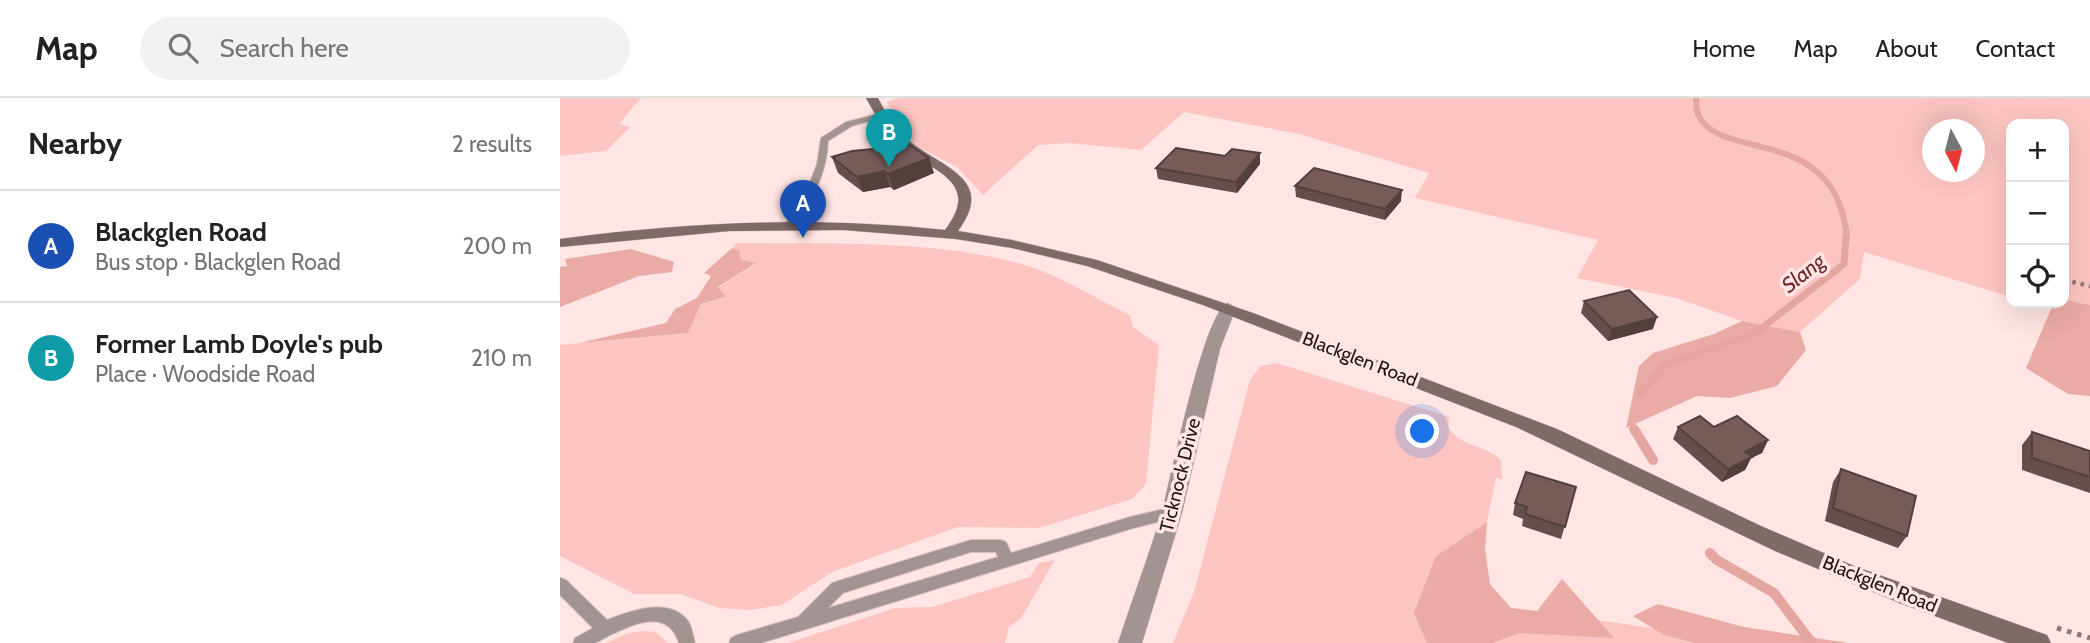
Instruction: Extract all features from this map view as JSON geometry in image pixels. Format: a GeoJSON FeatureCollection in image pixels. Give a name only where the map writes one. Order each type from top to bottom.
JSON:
{"type":"FeatureCollection","features":[{"type":"Feature","properties":{"kind":"street"},"geometry":{"type":"LineString","coordinates":[[872,98],[881,116],[902,141],[942,166],[969,199],[962,221],[949,234]]}},
{"type":"Feature","properties":{"kind":"street","name":"Blackglen Road"},"geometry":{"type":"LineString","coordinates":[[560,243],[664,230],[790,225],[871,227],[949,234],[1062,255],[1156,282],[1228,308],[1511,418],[1787,547],[1872,583],[2039,643]]}},
{"type":"Feature","properties":{"kind":"street","name":"Ticknock Drive"},"geometry":{"type":"LineString","coordinates":[[1130,643],[1172,513],[1211,349],[1228,308]]}},
{"type":"Feature","properties":{"kind":"lane"},"geometry":{"type":"LineString","coordinates":[[790,225],[812,193],[824,156],[824,140],[849,124],[881,116]]}},
{"type":"Feature","properties":{"kind":"lane"},"geometry":{"type":"LineString","coordinates":[[737,643],[1172,513]]}},
{"type":"Feature","properties":{"kind":"lane"},"geometry":{"type":"LineString","coordinates":[[801,624],[838,588],[971,546],[1001,546],[1007,561]]}},
{"type":"Feature","properties":{"kind":"lane"},"geometry":{"type":"LineString","coordinates":[[560,585],[604,628]]}},
{"type":"Feature","properties":{"kind":"lane"},"geometry":{"type":"LineString","coordinates":[[581,643],[604,628],[625,619],[664,615],[677,621],[685,631],[687,643]]}},
{"type":"Feature","properties":{"kind":"path"},"geometry":{"type":"LineString","coordinates":[[2069,281],[2090,286]]}},
{"type":"Feature","properties":{"kind":"shaded area"},"geometry":{"type":"Polygon","coordinates":[[[560,98],[641,98],[619,124],[630,127],[606,151],[560,156],[560,98]]]}},
{"type":"Feature","properties":{"kind":"shaded area"},"geometry":{"type":"Polygon","coordinates":[[[899,98],[2090,98],[2090,305],[2069,301],[2069,119],[2006,119],[2006,295],[1864,252],[1860,279],[1800,332],[1742,321],[1676,298],[1577,278],[1598,240],[1415,198],[1429,173],[1299,134],[1184,112],[1141,150],[1070,143],[1038,145],[983,195],[957,167],[916,146],[904,135],[906,130],[887,102],[899,98]]]}},
{"type":"Feature","properties":{"kind":"shaded area"},"geometry":{"type":"Polygon","coordinates":[[[736,243],[921,247],[994,257],[1053,276],[1130,315],[1133,327],[1159,345],[1146,484],[1132,499],[1039,528],[958,527],[832,572],[782,605],[748,610],[720,608],[680,594],[634,594],[560,556],[560,345],[688,333],[701,304],[725,298],[718,288],[755,264],[741,260],[739,250],[732,248],[736,243]]]}},
{"type":"Feature","properties":{"kind":"shaded area"},"geometry":{"type":"Polygon","coordinates":[[[732,248],[739,250],[741,260],[756,263],[718,287],[726,297],[701,304],[688,333],[579,343],[666,323],[675,309],[697,298],[711,276],[704,273],[732,248]]]}},
{"type":"Feature","properties":{"kind":"shaded area"},"geometry":{"type":"Polygon","coordinates":[[[631,249],[674,262],[672,272],[639,276],[560,307],[560,267],[567,266],[565,259],[631,249]]]}},
{"type":"Feature","properties":{"kind":"shaded area"},"geometry":{"type":"Polygon","coordinates":[[[2069,301],[2090,305],[2090,396],[2068,394],[2026,368],[2051,309],[2069,308],[2069,301]]]}},
{"type":"Feature","properties":{"kind":"shaded area"},"geometry":{"type":"Polygon","coordinates":[[[1742,321],[1800,332],[1806,350],[1777,386],[1730,398],[1697,396],[1626,428],[1639,366],[1653,353],[1714,334],[1742,321]]]}},
{"type":"Feature","properties":{"kind":"shaded area"},"geometry":{"type":"Polygon","coordinates":[[[1277,363],[1449,417],[1448,427],[1453,434],[1501,460],[1502,479],[1496,478],[1487,522],[1436,556],[1470,602],[1695,634],[1729,643],[1173,643],[1194,592],[1250,380],[1260,366],[1277,363]]]}},
{"type":"Feature","properties":{"kind":"shaded area"},"geometry":{"type":"Polygon","coordinates":[[[1487,522],[1485,549],[1490,584],[1511,608],[1537,611],[1562,579],[1614,638],[1519,633],[1492,643],[1427,643],[1414,613],[1436,556],[1487,522]]]}},
{"type":"Feature","properties":{"kind":"shaded area"},"geometry":{"type":"Polygon","coordinates":[[[1055,560],[1021,618],[1009,627],[1005,643],[788,643],[895,608],[932,607],[1030,577],[1039,563],[1055,560]]]}},
{"type":"Feature","properties":{"kind":"shaded area"},"geometry":{"type":"Polygon","coordinates":[[[1658,604],[1744,627],[1848,643],[1696,643],[1664,635],[1633,616],[1658,604]]]}},
{"type":"Feature","properties":{"kind":"shaded area"},"geometry":{"type":"Polygon","coordinates":[[[656,632],[668,643],[606,643],[628,633],[656,632]]]}},
{"type":"Feature","properties":{"kind":"building"},"geometry":{"type":"Polygon","coordinates":[[[893,134],[929,158],[888,174],[884,171],[857,177],[832,157],[852,151],[893,147],[893,134]]]}},
{"type":"Feature","properties":{"kind":"building"},"geometry":{"type":"Polygon","coordinates":[[[1176,148],[1225,156],[1232,149],[1260,153],[1236,182],[1156,168],[1176,148]]]}},
{"type":"Feature","properties":{"kind":"building"},"geometry":{"type":"Polygon","coordinates":[[[1314,168],[1402,190],[1385,209],[1295,186],[1314,168]]]}},
{"type":"Feature","properties":{"kind":"building"},"geometry":{"type":"Polygon","coordinates":[[[1629,290],[1657,317],[1612,329],[1584,301],[1629,290]]]}},
{"type":"Feature","properties":{"kind":"building"},"geometry":{"type":"Polygon","coordinates":[[[1700,416],[1714,427],[1737,416],[1768,440],[1745,452],[1752,457],[1728,469],[1678,427],[1700,416]]]}},
{"type":"Feature","properties":{"kind":"building"},"geometry":{"type":"Polygon","coordinates":[[[2032,432],[2090,451],[2090,477],[2032,458],[2032,432]]]}},
{"type":"Feature","properties":{"kind":"building"},"geometry":{"type":"Polygon","coordinates":[[[1841,469],[1916,496],[1907,536],[1833,508],[1841,469]]]}},
{"type":"Feature","properties":{"kind":"building"},"geometry":{"type":"Polygon","coordinates":[[[1526,472],[1576,487],[1565,527],[1525,514],[1527,507],[1515,503],[1526,472]]]}},
{"type":"Feature","properties":{"kind":"waterway","name":"Slang"},"geometry":{"type":"LineString","coordinates":[[1696,98],[1698,114],[1710,129],[1729,138],[1801,161],[1822,176],[1838,201],[1847,238]]}},
{"type":"Feature","properties":{"kind":"waterway","name":"Slang"},"geometry":{"type":"LineString","coordinates":[[1641,393],[1666,364],[1754,334],[1844,264],[1846,236]]}},
{"type":"Feature","properties":{"kind":"waterway","name":"Slang"},"geometry":{"type":"LineString","coordinates":[[1634,429],[1653,460]]}},
{"type":"Feature","properties":{"kind":"waterway","name":"Slang"},"geometry":{"type":"LineString","coordinates":[[1710,553],[1717,560],[1774,593],[1812,643]]}},
{"type":"Feature","properties":{"kind":"place","name":"Former Lamb Doyle's pub"},"geometry":{"type":"Point","coordinates":[889,167]}},
{"type":"Feature","properties":{"kind":"place","name":"Blackglen Road"},"geometry":{"type":"Point","coordinates":[803,238]}}]}
